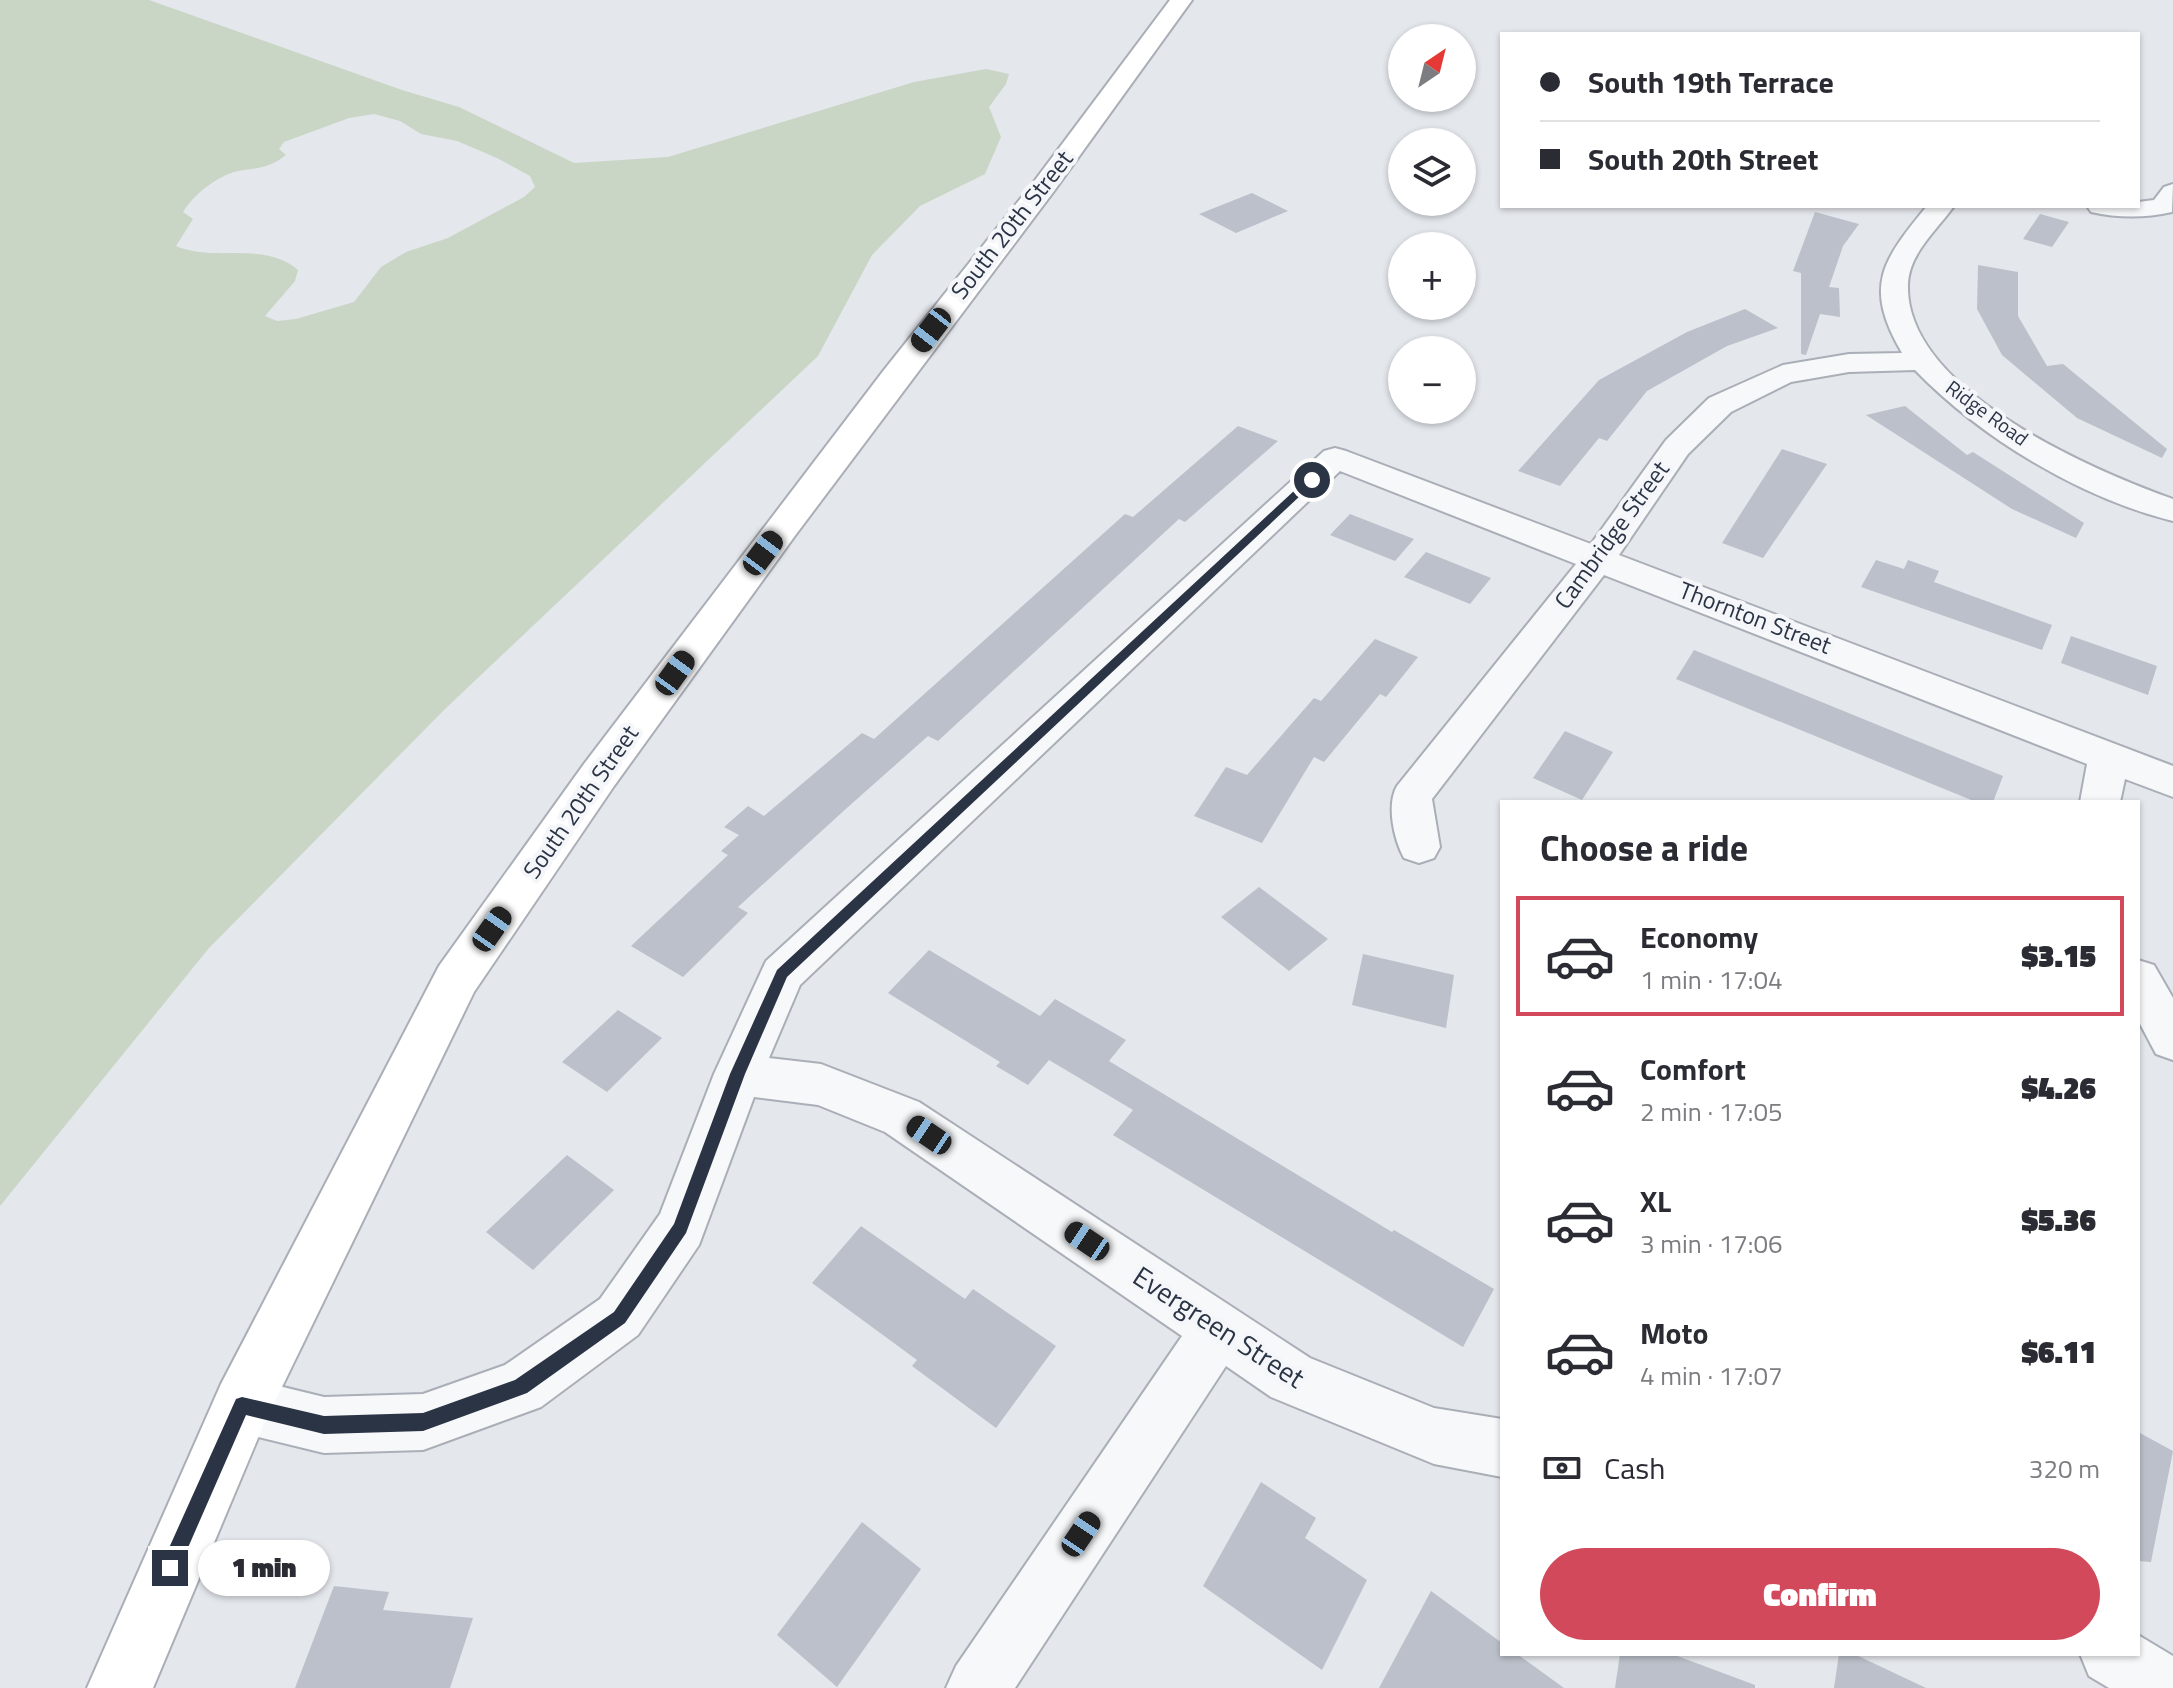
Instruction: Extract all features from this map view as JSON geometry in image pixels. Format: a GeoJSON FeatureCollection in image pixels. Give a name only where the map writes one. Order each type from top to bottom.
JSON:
{"type":"FeatureCollection","features":[{"type":"Feature","properties":{"kind":"main road","name":"South 20th Street"},"geometry":{"type":"LineString","coordinates":[[120,1688],[242,1405],[456,980],[599,775],[772,541],[1045,185],[1181,0]]}},
{"type":"Feature","properties":{"kind":"street"},"geometry":{"type":"LineString","coordinates":[[2122,208],[2143,210],[2163,206],[2172,194]]}},
{"type":"Feature","properties":{"kind":"street","name":"Ridge Road"},"geometry":{"type":"LineString","coordinates":[[1939,208],[1910,244],[1894,282],[1895,312],[1912,348],[1947,387],[1998,426],[2101,482],[2173,511]]}},
{"type":"Feature","properties":{"kind":"street","name":"Cambridge Street"},"geometry":{"type":"LineString","coordinates":[[1419,847],[1411,797],[1599,558],[1677,447],[1720,405],[1783,374],[1849,363],[1923,361]]}},
{"type":"Feature","properties":{"kind":"street","name":"Thornton Street"},"geometry":{"type":"LineString","coordinates":[[738,1074],[782,974],[1335,458],[2173,782]]}},
{"type":"Feature","properties":{"kind":"street"},"geometry":{"type":"LineString","coordinates":[[2100,800],[2109,757]]}},
{"type":"Feature","properties":{"kind":"street"},"geometry":{"type":"LineString","coordinates":[[2140,982],[2173,1040]]}},
{"type":"Feature","properties":{"kind":"street"},"geometry":{"type":"LineString","coordinates":[[242,1405],[324,1425],[423,1422],[521,1387],[619,1317],[681,1228],[738,1074]]}},
{"type":"Feature","properties":{"kind":"street","name":"Evergreen Street"},"geometry":{"type":"LineString","coordinates":[[738,1074],[821,1085],[902,1117],[1291,1378],[1434,1436],[1500,1448]]}},
{"type":"Feature","properties":{"kind":"street"},"geometry":{"type":"LineString","coordinates":[[978,1688],[1218,1330]]}},
{"type":"Feature","properties":{"kind":"street"},"geometry":{"type":"LineString","coordinates":[[2114,1656],[2167,1688]]}},
{"type":"Feature","properties":{"kind":"green space"},"geometry":{"type":"Polygon","coordinates":[[[0,0],[149,0],[402,90],[459,107],[574,163],[668,157],[914,82],[986,69],[1009,74],[1006,84],[989,107],[1001,137],[985,174],[920,206],[872,255],[818,356],[444,710],[209,948],[0,1206],[0,0]],[[374,114],[349,118],[284,142],[279,149],[286,155],[274,163],[230,173],[214,181],[183,212],[193,219],[176,246],[207,253],[270,256],[284,261],[298,270],[295,281],[265,316],[277,321],[296,319],[354,302],[381,267],[406,252],[448,238],[524,197],[535,187],[530,176],[497,158],[457,141],[421,134],[400,121],[374,114]]]}},
{"type":"Feature","properties":{"kind":"building"},"geometry":{"type":"Polygon","coordinates":[[[1252,193],[1288,211],[1236,233],[1199,214],[1252,193]]]}},
{"type":"Feature","properties":{"kind":"building"},"geometry":{"type":"Polygon","coordinates":[[[1815,212],[1859,224],[1843,246],[1829,287],[1839,288],[1840,317],[1820,314],[1806,355],[1801,354],[1801,273],[1793,271],[1815,212]]]}},
{"type":"Feature","properties":{"kind":"building"},"geometry":{"type":"Polygon","coordinates":[[[2040,214],[2069,222],[2052,247],[2023,239],[2040,214]]]}},
{"type":"Feature","properties":{"kind":"building"},"geometry":{"type":"Polygon","coordinates":[[[1978,265],[2018,272],[2018,316],[2047,366],[2063,364],[2167,449],[2162,458],[2077,418],[2002,355],[1977,309],[1978,265]]]}},
{"type":"Feature","properties":{"kind":"building"},"geometry":{"type":"Polygon","coordinates":[[[1745,309],[1778,328],[1727,346],[1647,391],[1607,441],[1599,438],[1560,486],[1518,471],[1599,380],[1687,332],[1745,309]]]}},
{"type":"Feature","properties":{"kind":"building"},"geometry":{"type":"Polygon","coordinates":[[[1905,406],[1967,455],[1973,452],[2084,523],[2076,538],[2012,509],[1866,415],[1905,406]]]}},
{"type":"Feature","properties":{"kind":"building"},"geometry":{"type":"Polygon","coordinates":[[[1238,426],[1278,441],[1185,522],[1179,519],[938,741],[928,736],[848,807],[738,907],[748,913],[683,977],[631,946],[728,855],[721,851],[739,835],[724,827],[748,806],[764,816],[862,733],[874,739],[1125,514],[1133,517],[1238,426]]]}},
{"type":"Feature","properties":{"kind":"building"},"geometry":{"type":"Polygon","coordinates":[[[1782,449],[1827,464],[1763,558],[1722,543],[1782,449]]]}},
{"type":"Feature","properties":{"kind":"building"},"geometry":{"type":"Polygon","coordinates":[[[1350,514],[1414,539],[1395,561],[1330,535],[1350,514]]]}},
{"type":"Feature","properties":{"kind":"building"},"geometry":{"type":"Polygon","coordinates":[[[1426,552],[1491,578],[1470,604],[1404,577],[1426,552]]]}},
{"type":"Feature","properties":{"kind":"building"},"geometry":{"type":"Polygon","coordinates":[[[1876,560],[1904,569],[1908,560],[1939,571],[1934,582],[2052,625],[2042,650],[1861,587],[1876,560]]]}},
{"type":"Feature","properties":{"kind":"building"},"geometry":{"type":"Polygon","coordinates":[[[2071,636],[2157,666],[2148,695],[2061,663],[2071,636]]]}},
{"type":"Feature","properties":{"kind":"building"},"geometry":{"type":"Polygon","coordinates":[[[1375,639],[1418,657],[1386,697],[1380,694],[1324,762],[1314,757],[1262,843],[1194,816],[1226,767],[1247,775],[1314,698],[1321,701],[1375,639]]]}},
{"type":"Feature","properties":{"kind":"building"},"geometry":{"type":"Polygon","coordinates":[[[1694,650],[2003,776],[1994,800],[1971,800],[1676,679],[1694,650]]]}},
{"type":"Feature","properties":{"kind":"building"},"geometry":{"type":"Polygon","coordinates":[[[1565,731],[1613,752],[1582,800],[1533,778],[1565,731]]]}},
{"type":"Feature","properties":{"kind":"building"},"geometry":{"type":"Polygon","coordinates":[[[1259,887],[1328,939],[1289,971],[1221,917],[1259,887]]]}},
{"type":"Feature","properties":{"kind":"building"},"geometry":{"type":"Polygon","coordinates":[[[929,950],[1040,1016],[1055,999],[1126,1040],[1109,1061],[1392,1232],[1394,1230],[1494,1289],[1463,1347],[1113,1135],[1133,1110],[1049,1060],[1028,1085],[996,1066],[1000,1062],[888,993],[929,950]]]}},
{"type":"Feature","properties":{"kind":"building"},"geometry":{"type":"Polygon","coordinates":[[[1363,954],[1454,975],[1446,1028],[1352,1005],[1363,954]]]}},
{"type":"Feature","properties":{"kind":"building"},"geometry":{"type":"Polygon","coordinates":[[[618,1010],[662,1038],[607,1092],[562,1062],[618,1010]]]}},
{"type":"Feature","properties":{"kind":"building"},"geometry":{"type":"Polygon","coordinates":[[[567,1155],[614,1190],[533,1270],[486,1232],[567,1155]]]}},
{"type":"Feature","properties":{"kind":"building"},"geometry":{"type":"Polygon","coordinates":[[[861,1226],[965,1299],[973,1289],[1056,1346],[996,1428],[912,1366],[917,1360],[812,1283],[861,1226]]]}},
{"type":"Feature","properties":{"kind":"building"},"geometry":{"type":"Polygon","coordinates":[[[2140,1433],[2173,1451],[2151,1562],[2140,1561],[2140,1433]]]}},
{"type":"Feature","properties":{"kind":"building"},"geometry":{"type":"Polygon","coordinates":[[[1261,1482],[1316,1518],[1305,1538],[1367,1580],[1322,1670],[1203,1586],[1261,1482]]]}},
{"type":"Feature","properties":{"kind":"building"},"geometry":{"type":"Polygon","coordinates":[[[862,1522],[921,1569],[837,1687],[777,1635],[862,1522]]]}},
{"type":"Feature","properties":{"kind":"building"},"geometry":{"type":"Polygon","coordinates":[[[334,1586],[389,1592],[383,1610],[473,1618],[450,1688],[295,1688],[334,1586]]]}},
{"type":"Feature","properties":{"kind":"building"},"geometry":{"type":"Polygon","coordinates":[[[1431,1591],[1500,1642],[1500,1656],[1520,1656],[1564,1688],[1379,1688],[1431,1591]]]}},
{"type":"Feature","properties":{"kind":"building"},"geometry":{"type":"Polygon","coordinates":[[[1620,1656],[1677,1656],[1755,1685],[1755,1688],[1615,1688],[1620,1656]]]}},
{"type":"Feature","properties":{"kind":"building"},"geometry":{"type":"Polygon","coordinates":[[[1839,1656],[1858,1656],[1926,1688],[1834,1688],[1839,1656]]]}},
{"type":"Feature","properties":{"kind":"route"},"geometry":{"type":"LineString","coordinates":[[170,1568],[242,1405],[324,1425],[423,1422],[521,1387],[619,1317],[681,1228],[738,1074],[782,974],[1312,480]]}}]}
